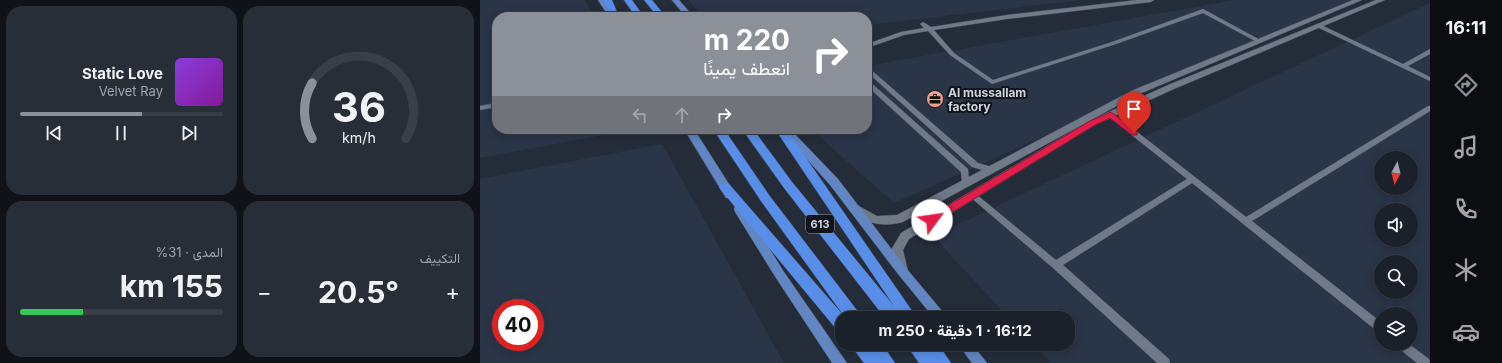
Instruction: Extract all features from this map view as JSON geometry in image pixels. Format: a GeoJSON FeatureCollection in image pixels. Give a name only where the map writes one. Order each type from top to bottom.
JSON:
{"type":"FeatureCollection","features":[{"type":"Feature","properties":{"kind":"highway"},"geometry":{"type":"LineString","coordinates":[[608,0],[612,12]]}},
{"type":"Feature","properties":{"kind":"highway"},"geometry":{"type":"LineString","coordinates":[[628,0],[636,12]]}},
{"type":"Feature","properties":{"kind":"highway"},"geometry":{"type":"LineString","coordinates":[[648,0],[658,12]]}},
{"type":"Feature","properties":{"kind":"highway","name":"613"},"geometry":{"type":"LineString","coordinates":[[721,134],[765,198],[849,311]]}},
{"type":"Feature","properties":{"kind":"highway","name":"613"},"geometry":{"type":"LineString","coordinates":[[751,134],[788,185],[888,311]]}},
{"type":"Feature","properties":{"kind":"highway"},"geometry":{"type":"LineString","coordinates":[[783,134],[905,311]]}},
{"type":"Feature","properties":{"kind":"highway"},"geometry":{"type":"LineString","coordinates":[[725,187],[835,317]]}},
{"type":"Feature","properties":{"kind":"highway"},"geometry":{"type":"LineString","coordinates":[[864,351],[874,363]]}},
{"type":"Feature","properties":{"kind":"highway"},"geometry":{"type":"LineString","coordinates":[[878,351],[887,363]]}},
{"type":"Feature","properties":{"kind":"highway"},"geometry":{"type":"LineString","coordinates":[[920,351],[930,363]]}},
{"type":"Feature","properties":{"kind":"highway"},"geometry":{"type":"LineString","coordinates":[[934,351],[943,363]]}},
{"type":"Feature","properties":{"kind":"main road"},"geometry":{"type":"LineString","coordinates":[[601,0],[610,12]]}},
{"type":"Feature","properties":{"kind":"main road"},"geometry":{"type":"LineString","coordinates":[[675,0],[686,12]]}},
{"type":"Feature","properties":{"kind":"main road"},"geometry":{"type":"LineString","coordinates":[[692,134],[780,275],[840,363]]}},
{"type":"Feature","properties":{"kind":"main road"},"geometry":{"type":"LineString","coordinates":[[790,134],[834,182],[902,271],[936,311]]}},
{"type":"Feature","properties":{"kind":"main road"},"geometry":{"type":"LineString","coordinates":[[970,351],[980,363]]}},
{"type":"Feature","properties":{"kind":"street"},"geometry":{"type":"LineString","coordinates":[[872,44],[903,33],[1151,0]]}},
{"type":"Feature","properties":{"kind":"street"},"geometry":{"type":"LineString","coordinates":[[902,271],[897,250],[905,236],[1092,123],[1171,87],[1382,0]]}},
{"type":"Feature","properties":{"kind":"street"},"geometry":{"type":"LineString","coordinates":[[852,206],[868,218],[877,221],[887,222],[898,219],[989,169],[1134,93],[1354,1]]}},
{"type":"Feature","properties":{"kind":"street"},"geometry":{"type":"LineString","coordinates":[[922,24],[930,29],[952,54],[992,82],[1114,43],[1203,11],[1259,41]]}},
{"type":"Feature","properties":{"kind":"street"},"geometry":{"type":"LineString","coordinates":[[872,38],[902,27],[922,24],[991,16],[1007,18]]}},
{"type":"Feature","properties":{"kind":"street"},"geometry":{"type":"LineString","coordinates":[[1319,26],[1430,79]]}},
{"type":"Feature","properties":{"kind":"street"},"geometry":{"type":"LineString","coordinates":[[1403,66],[1430,51]]}},
{"type":"Feature","properties":{"kind":"street"},"geometry":{"type":"LineString","coordinates":[[872,73],[976,165],[989,169]]}},
{"type":"Feature","properties":{"kind":"street"},"geometry":{"type":"LineString","coordinates":[[872,87],[965,171],[965,182]]}},
{"type":"Feature","properties":{"kind":"street"},"geometry":{"type":"LineString","coordinates":[[480,108],[492,106]]}},
{"type":"Feature","properties":{"kind":"street"},"geometry":{"type":"LineString","coordinates":[[1246,221],[1430,108]]}},
{"type":"Feature","properties":{"kind":"street"},"geometry":{"type":"LineString","coordinates":[[1111,115],[1374,322]]}},
{"type":"Feature","properties":{"kind":"street"},"geometry":{"type":"LineString","coordinates":[[918,129],[938,132]]}},
{"type":"Feature","properties":{"kind":"street"},"geometry":{"type":"LineString","coordinates":[[1056,265],[1193,179]]}},
{"type":"Feature","properties":{"kind":"street"},"geometry":{"type":"LineString","coordinates":[[973,196],[1056,265],[1166,363]]}},
{"type":"Feature","properties":{"kind":"street"},"geometry":{"type":"LineString","coordinates":[[1410,351],[1425,363]]}},
{"type":"Feature","properties":{"kind":"shaded area"},"geometry":{"type":"Polygon","coordinates":[[[480,0],[585,0],[592,12],[492,12],[492,134],[609,134],[480,158],[480,0]]]}},
{"type":"Feature","properties":{"kind":"shaded area"},"geometry":{"type":"Polygon","coordinates":[[[688,0],[1082,0],[872,24],[872,12],[699,12],[688,0]]]}},
{"type":"Feature","properties":{"kind":"shaded area"},"geometry":{"type":"Polygon","coordinates":[[[1234,0],[1351,0],[894,203],[817,134],[872,134],[872,65],[1234,0]]]}},
{"type":"Feature","properties":{"kind":"shaded area"},"geometry":{"type":"Polygon","coordinates":[[[1430,3],[1430,363],[1051,363],[1040,351],[1075,351],[1075,311],[1003,311],[933,236],[1430,3]]]}},
{"type":"Feature","properties":{"kind":"shaded area"},"geometry":{"type":"Polygon","coordinates":[[[662,144],[784,363],[480,363],[480,179],[662,144]]]}},
{"type":"Feature","properties":{"kind":"place","name":"Al mussallam factory"},"geometry":{"type":"Point","coordinates":[935,99]}},
{"type":"Feature","properties":{"kind":"route"},"geometry":{"type":"LineString","coordinates":[[932,220],[1092,123],[1111,115],[1134,133]]}}]}
